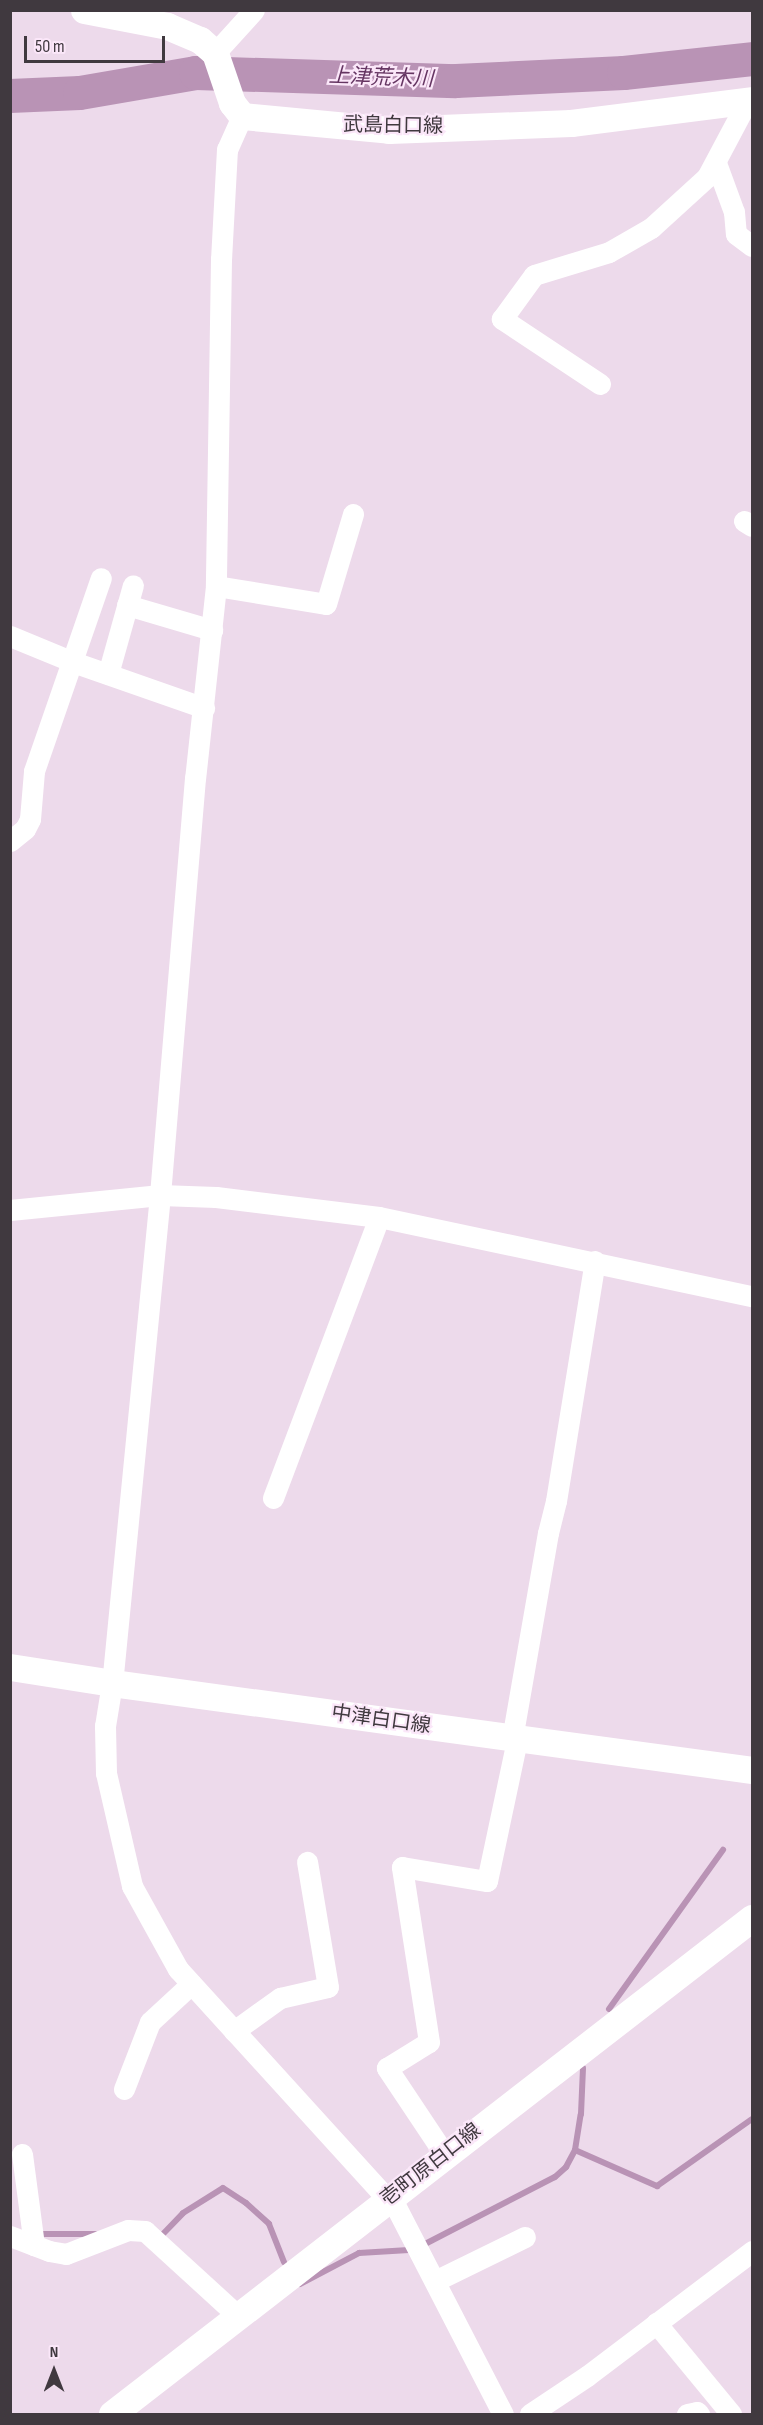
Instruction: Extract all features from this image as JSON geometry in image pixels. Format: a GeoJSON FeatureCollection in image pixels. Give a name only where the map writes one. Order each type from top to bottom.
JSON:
{"type":"FeatureCollection","features":[{"type":"Feature","properties":{"kind":"main road"},"geometry":{"type":"LineString","coordinates":[[84,10],[167,26],[200,40],[215,53],[237,109]]}},
{"type":"Feature","properties":{"kind":"main road","name":"武島白口線"},"geometry":{"type":"LineString","coordinates":[[237,109],[389,130],[571,123],[750,100]]}},
{"type":"Feature","properties":{"kind":"main road","name":"中津白口線"},"geometry":{"type":"LineString","coordinates":[[10,1667],[514,1739],[753,1770]]}},
{"type":"Feature","properties":{"kind":"main road","name":"壱町原白口線"},"geometry":{"type":"LineString","coordinates":[[112,2415],[387,2199],[753,1918]]}},
{"type":"Feature","properties":{"kind":"street"},"geometry":{"type":"LineString","coordinates":[[215,53],[254,10]]}},
{"type":"Feature","properties":{"kind":"street"},"geometry":{"type":"LineString","coordinates":[[600,384],[502,319],[534,275],[609,252],[651,228],[706,177],[750,100]]}},
{"type":"Feature","properties":{"kind":"street"},"geometry":{"type":"LineString","coordinates":[[237,109],[227,149],[224,204],[216,586],[195,778],[160,1196],[112,1683],[105,1726],[106,1773],[132,1886],[178,1969],[387,2199],[395,2205],[503,2415]]}},
{"type":"Feature","properties":{"kind":"street"},"geometry":{"type":"LineString","coordinates":[[716,163],[734,212],[736,234],[753,246]]}},
{"type":"Feature","properties":{"kind":"street"},"geometry":{"type":"LineString","coordinates":[[216,586],[327,604],[353,514]]}},
{"type":"Feature","properties":{"kind":"street"},"geometry":{"type":"LineString","coordinates":[[10,841],[25,830],[30,819],[34,771],[74,662],[101,578]]}},
{"type":"Feature","properties":{"kind":"street"},"geometry":{"type":"LineString","coordinates":[[108,674],[130,595],[212,630]]}},
{"type":"Feature","properties":{"kind":"street"},"geometry":{"type":"LineString","coordinates":[[10,636],[74,662],[204,708]]}},
{"type":"Feature","properties":{"kind":"street"},"geometry":{"type":"LineString","coordinates":[[10,1210],[160,1196],[216,1197],[378,1217],[753,1296]]}},
{"type":"Feature","properties":{"kind":"street"},"geometry":{"type":"LineString","coordinates":[[273,1498],[378,1217]]}},
{"type":"Feature","properties":{"kind":"street"},"geometry":{"type":"LineString","coordinates":[[445,2155],[387,2068],[429,2042],[402,1867],[487,1881],[514,1739],[548,1533],[556,1501],[595,1261]]}},
{"type":"Feature","properties":{"kind":"street"},"geometry":{"type":"LineString","coordinates":[[234,2031],[280,1998],[328,1987],[307,1862]]}},
{"type":"Feature","properties":{"kind":"street"},"geometry":{"type":"LineString","coordinates":[[124,2089],[150,2022],[191,1984]]}},
{"type":"Feature","properties":{"kind":"street"},"geometry":{"type":"LineString","coordinates":[[22,2154],[34,2245]]}},
{"type":"Feature","properties":{"kind":"street"},"geometry":{"type":"LineString","coordinates":[[10,2236],[66,2254],[128,2230],[145,2230],[238,2316]]}},
{"type":"Feature","properties":{"kind":"street"},"geometry":{"type":"LineString","coordinates":[[435,2282],[525,2237]]}},
{"type":"Feature","properties":{"kind":"street"},"geometry":{"type":"LineString","coordinates":[[530,2415],[587,2376],[753,2251]]}},
{"type":"Feature","properties":{"kind":"street"},"geometry":{"type":"LineString","coordinates":[[656,2323],[730,2415]]}},
{"type":"Feature","properties":{"kind":"street"},"geometry":{"type":"LineString","coordinates":[[687,2415],[697,2412],[699,2415]]}},
{"type":"Feature","properties":{"kind":"waterway","name":"上津荒木川"},"geometry":{"type":"LineString","coordinates":[[10,96],[80,93],[196,73],[456,81],[624,73],[752,59]]}},
{"type":"Feature","properties":{"kind":"waterway"},"geometry":{"type":"LineString","coordinates":[[609,2009],[723,1850]]}},
{"type":"Feature","properties":{"kind":"waterway"},"geometry":{"type":"LineString","coordinates":[[425,2244],[555,2177],[566,2167],[575,2150],[581,2114],[583,2068]]}},
{"type":"Feature","properties":{"kind":"waterway"},"geometry":{"type":"LineString","coordinates":[[575,2150],[657,2186],[752,2119]]}},
{"type":"Feature","properties":{"kind":"waterway"},"geometry":{"type":"LineString","coordinates":[[156,2235],[162,2235],[183,2213],[223,2188],[246,2203],[269,2224],[284,2262]]}},
{"type":"Feature","properties":{"kind":"waterway"},"geometry":{"type":"LineString","coordinates":[[36,2234],[95,2234]]}},
{"type":"Feature","properties":{"kind":"waterway"},"geometry":{"type":"LineString","coordinates":[[300,2284],[359,2253],[409,2250]]}}]}
